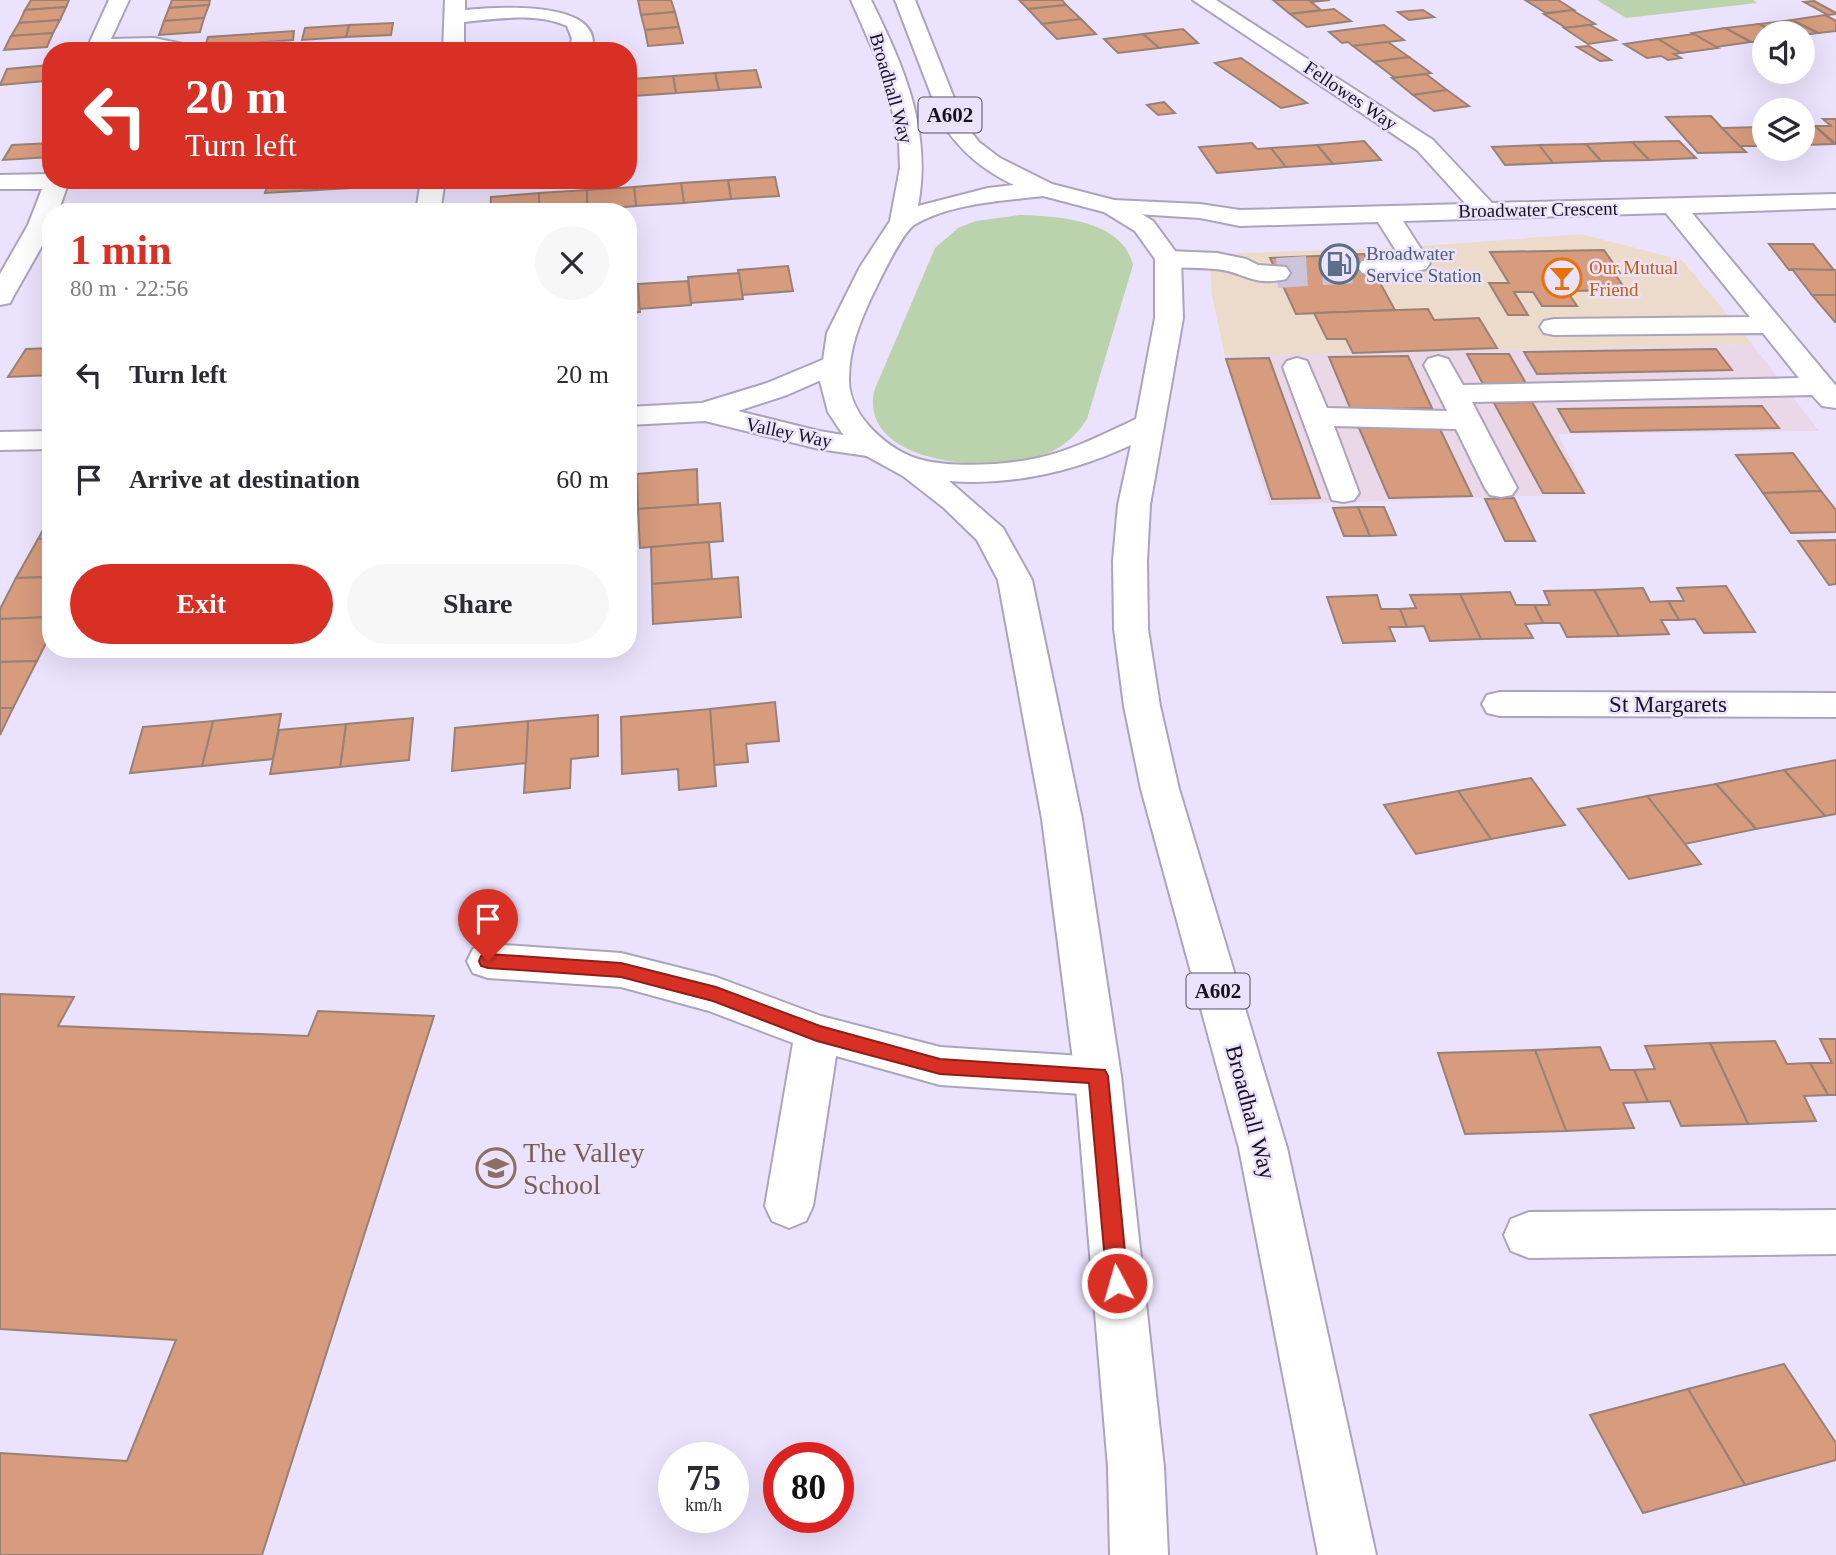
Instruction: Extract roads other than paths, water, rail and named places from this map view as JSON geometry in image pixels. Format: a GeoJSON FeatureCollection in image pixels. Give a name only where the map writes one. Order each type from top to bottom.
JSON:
{"type":"FeatureCollection","features":[{"type":"Feature","properties":{"kind":"main road"},"geometry":{"type":"LineString","coordinates":[[101,42],[119,0]]}},
{"type":"Feature","properties":{"kind":"main road","name":"Broadhall Way"},"geometry":{"type":"LineString","coordinates":[[861,0],[879,37],[906,123],[912,162],[903,221]]}},
{"type":"Feature","properties":{"kind":"main road","name":"Broadhall Way"},"geometry":{"type":"LineString","coordinates":[[905,0],[953,123],[964,142],[977,155],[998,168],[1043,189]]}},
{"type":"Feature","properties":{"kind":"main road","name":"Fellowes Way"},"geometry":{"type":"LineString","coordinates":[[1203,0],[1425,145],[1484,209]]}},
{"type":"Feature","properties":{"kind":"main road"},"geometry":{"type":"LineString","coordinates":[[453,42],[455,8],[570,17],[580,26],[582,42]]}},
{"type":"Feature","properties":{"kind":"main road"},"geometry":{"type":"LineString","coordinates":[[0,182],[42,181]]}},
{"type":"Feature","properties":{"kind":"main road"},"geometry":{"type":"LineString","coordinates":[[1139,1555],[1136,1467],[1098,1076],[1062,819],[1015,580],[991,535],[955,501],[914,469],[874,448],[853,427],[843,412],[834,381],[834,364],[841,333],[873,267],[903,221],[978,197],[1043,189],[1114,207],[1144,226],[1168,259],[1217,261],[1237,265],[1253,273],[1277,273]]}},
{"type":"Feature","properties":{"kind":"main road","name":"Broadwater Crescent"},"geometry":{"type":"LineString","coordinates":[[1114,207],[1200,211],[1240,218],[1836,201]]}},
{"type":"Feature","properties":{"kind":"main road"},"geometry":{"type":"LineString","coordinates":[[1674,206],[1829,395]]}},
{"type":"Feature","properties":{"kind":"main road"},"geometry":{"type":"LineString","coordinates":[[1371,267],[1417,264],[1386,214]]}},
{"type":"Feature","properties":{"kind":"main road","name":"Broadwater Crescent"},"geometry":{"type":"LineString","coordinates":[[1168,259],[1201,236],[1240,218]]}},
{"type":"Feature","properties":{"kind":"main road"},"geometry":{"type":"LineString","coordinates":[[0,297],[42,220]]}},
{"type":"Feature","properties":{"kind":"main road","name":"Broadhall Way"},"geometry":{"type":"LineString","coordinates":[[1168,259],[1169,318],[1134,505],[1130,561],[1131,629],[1142,706],[1160,789],[1263,1148],[1347,1555]]}},
{"type":"Feature","properties":{"kind":"main road"},"geometry":{"type":"LineString","coordinates":[[1554,327],[1771,325]]}},
{"type":"Feature","properties":{"kind":"main road","name":"Valley Way"},"geometry":{"type":"LineString","coordinates":[[637,416],[705,412],[777,390],[834,364]]}},
{"type":"Feature","properties":{"kind":"main road"},"geometry":{"type":"LineString","coordinates":[[1438,365],[1502,488]]}},
{"type":"Feature","properties":{"kind":"main road"},"geometry":{"type":"LineString","coordinates":[[1297,367],[1343,493]]}},
{"type":"Feature","properties":{"kind":"main road"},"geometry":{"type":"LineString","coordinates":[[1315,417],[1458,407],[1829,395]]}},
{"type":"Feature","properties":{"kind":"main road","name":"Valley Way"},"geometry":{"type":"LineString","coordinates":[[705,412],[819,440],[874,448]]}},
{"type":"Feature","properties":{"kind":"main road"},"geometry":{"type":"LineString","coordinates":[[914,469],[975,474],[1039,467],[1093,451],[1150,424]]}},
{"type":"Feature","properties":{"kind":"main road"},"geometry":{"type":"LineString","coordinates":[[5,449],[42,442]]}},
{"type":"Feature","properties":{"kind":"main road","name":"St Margarets"},"geometry":{"type":"LineString","coordinates":[[1500,704],[1836,705]]}},
{"type":"Feature","properties":{"kind":"main road"},"geometry":{"type":"LineString","coordinates":[[488,961],[621,970],[716,995],[817,1033],[940,1066],[1098,1076]]}},
{"type":"Feature","properties":{"kind":"main road"},"geometry":{"type":"LineString","coordinates":[[789,1206],[817,1033]]}},
{"type":"Feature","properties":{"kind":"main road"},"geometry":{"type":"LineString","coordinates":[[1529,1235],[1836,1232]]}},
{"type":"Feature","properties":{"kind":"tunnel"},"geometry":{"type":"LineString","coordinates":[[1277,273],[1371,267]]}},
{"type":"Feature","properties":{"kind":"place","name":"Broadwater Service Station"},"geometry":{"type":"Point","coordinates":[1339,264]}},
{"type":"Feature","properties":{"kind":"place","name":"Our Mutual Friend"},"geometry":{"type":"Point","coordinates":[1562,278]}},
{"type":"Feature","properties":{"kind":"place","name":"The Valley School"},"geometry":{"type":"Point","coordinates":[496,1168]}}]}
